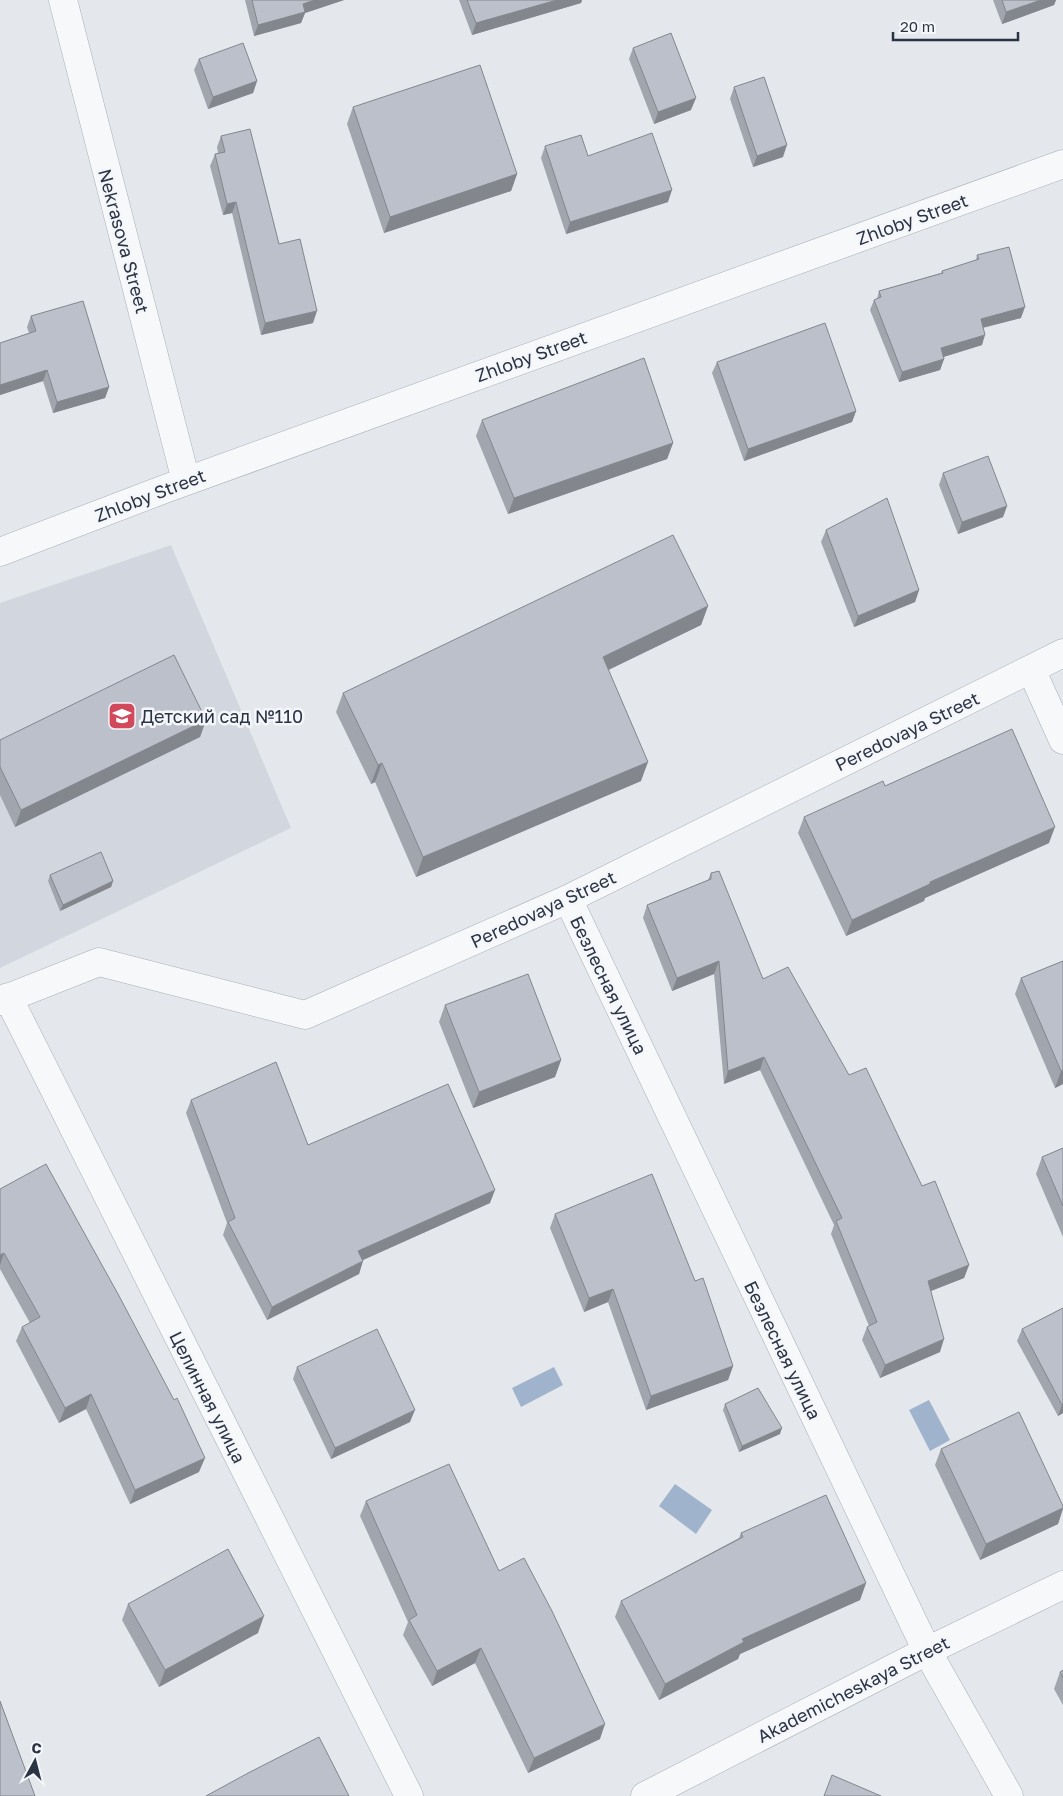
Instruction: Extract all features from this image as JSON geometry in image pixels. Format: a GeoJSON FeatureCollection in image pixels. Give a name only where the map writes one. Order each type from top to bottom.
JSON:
{"type":"FeatureCollection","features":[{"type":"Feature","properties":{"kind":"street","name":"Nekrasova Street"},"geometry":{"type":"LineString","coordinates":[[63,0],[186,481]]}},
{"type":"Feature","properties":{"kind":"street","name":"Zhloby Street"},"geometry":{"type":"LineString","coordinates":[[0,552],[186,481],[1063,164]]}},
{"type":"Feature","properties":{"kind":"street","name":"Peredovaya Street"},"geometry":{"type":"LineString","coordinates":[[4,999],[99,962],[306,1015],[568,899],[1063,653]]}},
{"type":"Feature","properties":{"kind":"street"},"geometry":{"type":"LineString","coordinates":[[1030,669],[1063,740]]}},
{"type":"Feature","properties":{"kind":"street","name":"Безлесная улица"},"geometry":{"type":"LineString","coordinates":[[568,899],[927,1651],[1009,1796]]}},
{"type":"Feature","properties":{"kind":"street","name":"Целинная улица"},"geometry":{"type":"LineString","coordinates":[[4,999],[409,1796]]}},
{"type":"Feature","properties":{"kind":"street","name":"Akademicheskaya Street"},"geometry":{"type":"LineString","coordinates":[[645,1796],[927,1651],[1063,1585]]}},
{"type":"Feature","properties":{"kind":"shaded area","name":"Детский сад №110"},"geometry":{"type":"Polygon","coordinates":[[[171,545],[291,828],[0,968],[0,603],[171,545]]]}},
{"type":"Feature","properties":{"kind":"water"},"geometry":{"type":"Polygon","coordinates":[[[554,1367],[563,1385],[521,1407],[512,1388],[554,1367]]]}},
{"type":"Feature","properties":{"kind":"water"},"geometry":{"type":"Polygon","coordinates":[[[929,1400],[950,1440],[930,1451],[909,1410],[929,1400]]]}},
{"type":"Feature","properties":{"kind":"water"},"geometry":{"type":"Polygon","coordinates":[[[675,1484],[712,1510],[696,1534],[659,1506],[675,1484]]]}},
{"type":"Feature","properties":{"kind":"building"},"geometry":{"type":"Polygon","coordinates":[[[252,0],[315,0],[303,4],[305,12],[258,25],[252,0]]]}},
{"type":"Feature","properties":{"kind":"building"},"geometry":{"type":"Polygon","coordinates":[[[467,0],[557,0],[476,23],[467,0]]]}},
{"type":"Feature","properties":{"kind":"building"},"geometry":{"type":"Polygon","coordinates":[[[1002,0],[1041,0],[1006,12],[1002,0]]]}},
{"type":"Feature","properties":{"kind":"building"},"geometry":{"type":"Polygon","coordinates":[[[671,33],[696,98],[658,112],[633,48],[671,33]]]}},
{"type":"Feature","properties":{"kind":"building"},"geometry":{"type":"Polygon","coordinates":[[[243,43],[257,81],[213,97],[199,59],[243,43]]]}},
{"type":"Feature","properties":{"kind":"building"},"geometry":{"type":"Polygon","coordinates":[[[480,65],[517,174],[390,217],[353,107],[480,65]]]}},
{"type":"Feature","properties":{"kind":"building"},"geometry":{"type":"Polygon","coordinates":[[[764,77],[787,145],[757,156],[734,87],[764,77]]]}},
{"type":"Feature","properties":{"kind":"building"},"geometry":{"type":"Polygon","coordinates":[[[250,129],[279,244],[300,239],[317,311],[265,323],[236,202],[227,204],[215,154],[225,152],[221,136],[250,129]]]}},
{"type":"Feature","properties":{"kind":"building"},"geometry":{"type":"Polygon","coordinates":[[[652,133],[672,190],[570,222],[545,146],[581,135],[588,156],[652,133]]]}},
{"type":"Feature","properties":{"kind":"building"},"geometry":{"type":"Polygon","coordinates":[[[1009,247],[1025,307],[981,319],[985,335],[941,348],[944,359],[902,372],[874,300],[881,297],[879,291],[943,273],[942,271],[979,259],[977,255],[1009,247]]]}},
{"type":"Feature","properties":{"kind":"building"},"geometry":{"type":"Polygon","coordinates":[[[83,301],[109,387],[57,402],[47,370],[0,385],[0,343],[36,331],[31,316],[83,301]]]}},
{"type":"Feature","properties":{"kind":"building"},"geometry":{"type":"Polygon","coordinates":[[[825,323],[856,411],[748,449],[717,362],[825,323]]]}},
{"type":"Feature","properties":{"kind":"building"},"geometry":{"type":"Polygon","coordinates":[[[644,358],[673,443],[514,498],[482,420],[644,358]]]}},
{"type":"Feature","properties":{"kind":"building"},"geometry":{"type":"Polygon","coordinates":[[[988,456],[1007,506],[962,522],[943,473],[988,456]]]}},
{"type":"Feature","properties":{"kind":"building"},"geometry":{"type":"Polygon","coordinates":[[[887,498],[919,590],[858,616],[826,530],[887,498]]]}},
{"type":"Feature","properties":{"kind":"building"},"geometry":{"type":"Polygon","coordinates":[[[673,535],[708,606],[603,657],[648,762],[423,857],[382,763],[378,765],[343,693],[673,535]]]}},
{"type":"Feature","properties":{"kind":"building"},"geometry":{"type":"Polygon","coordinates":[[[174,655],[206,720],[21,810],[0,767],[0,740],[174,655]]]}},
{"type":"Feature","properties":{"kind":"building"},"geometry":{"type":"Polygon","coordinates":[[[1012,729],[1055,827],[930,882],[930,884],[852,920],[804,817],[883,781],[885,786],[1012,729]]]}},
{"type":"Feature","properties":{"kind":"building"},"geometry":{"type":"Polygon","coordinates":[[[101,852],[113,881],[63,905],[50,875],[101,852]]]}},
{"type":"Feature","properties":{"kind":"building"},"geometry":{"type":"Polygon","coordinates":[[[719,871],[763,979],[788,967],[849,1075],[866,1068],[922,1186],[935,1181],[969,1265],[928,1281],[944,1339],[885,1365],[867,1327],[877,1322],[836,1221],[842,1218],[764,1057],[728,1071],[719,961],[677,978],[647,905],[711,879],[711,873],[719,871]]]}},
{"type":"Feature","properties":{"kind":"building"},"geometry":{"type":"Polygon","coordinates":[[[1063,961],[1063,1070],[1061,1071],[1021,978],[1063,961]]]}},
{"type":"Feature","properties":{"kind":"building"},"geometry":{"type":"Polygon","coordinates":[[[528,974],[561,1060],[479,1092],[445,1005],[528,974]]]}},
{"type":"Feature","properties":{"kind":"building"},"geometry":{"type":"Polygon","coordinates":[[[276,1062],[308,1145],[448,1084],[495,1190],[358,1251],[363,1261],[272,1307],[228,1222],[235,1218],[191,1100],[276,1062]]]}},
{"type":"Feature","properties":{"kind":"building"},"geometry":{"type":"Polygon","coordinates":[[[1063,1148],[1063,1206],[1042,1157],[1063,1148]]]}},
{"type":"Feature","properties":{"kind":"building"},"geometry":{"type":"Polygon","coordinates":[[[46,1164],[174,1400],[177,1398],[205,1458],[135,1490],[91,1394],[65,1408],[22,1327],[40,1317],[4,1253],[0,1255],[0,1189],[46,1164]]]}},
{"type":"Feature","properties":{"kind":"building"},"geometry":{"type":"Polygon","coordinates":[[[652,1174],[695,1281],[703,1278],[733,1366],[651,1396],[613,1289],[589,1298],[555,1214],[652,1174]]]}},
{"type":"Feature","properties":{"kind":"building"},"geometry":{"type":"Polygon","coordinates":[[[1063,1308],[1063,1404],[1062,1405],[1022,1329],[1063,1308]]]}},
{"type":"Feature","properties":{"kind":"building"},"geometry":{"type":"Polygon","coordinates":[[[377,1329],[415,1410],[335,1448],[297,1367],[377,1329]]]}},
{"type":"Feature","properties":{"kind":"building"},"geometry":{"type":"Polygon","coordinates":[[[758,1388],[782,1428],[742,1446],[725,1404],[758,1388]]]}},
{"type":"Feature","properties":{"kind":"building"},"geometry":{"type":"Polygon","coordinates":[[[1019,1412],[1063,1508],[986,1544],[941,1449],[1019,1412]]]}},
{"type":"Feature","properties":{"kind":"building"},"geometry":{"type":"Polygon","coordinates":[[[449,1464],[499,1571],[524,1558],[552,1611],[605,1724],[534,1758],[481,1648],[437,1671],[409,1620],[417,1615],[366,1501],[449,1464]]]}},
{"type":"Feature","properties":{"kind":"building"},"geometry":{"type":"Polygon","coordinates":[[[826,1495],[866,1583],[742,1639],[744,1642],[665,1684],[621,1601],[743,1537],[741,1533],[826,1495]]]}},
{"type":"Feature","properties":{"kind":"building"},"geometry":{"type":"Polygon","coordinates":[[[228,1549],[264,1616],[165,1670],[128,1604],[228,1549]]]}},
{"type":"Feature","properties":{"kind":"building"},"geometry":{"type":"Polygon","coordinates":[[[0,1701],[35,1796],[0,1796],[0,1701]]]}},
{"type":"Feature","properties":{"kind":"building"},"geometry":{"type":"Polygon","coordinates":[[[319,1737],[349,1796],[206,1796],[250,1772],[319,1737]]]}},
{"type":"Feature","properties":{"kind":"building"},"geometry":{"type":"Polygon","coordinates":[[[832,1775],[881,1796],[824,1796],[832,1775]]]}},
{"type":"Feature","properties":{"kind":"place","name":"Детский сад №110"},"geometry":{"type":"Point","coordinates":[122,716]}}]}
